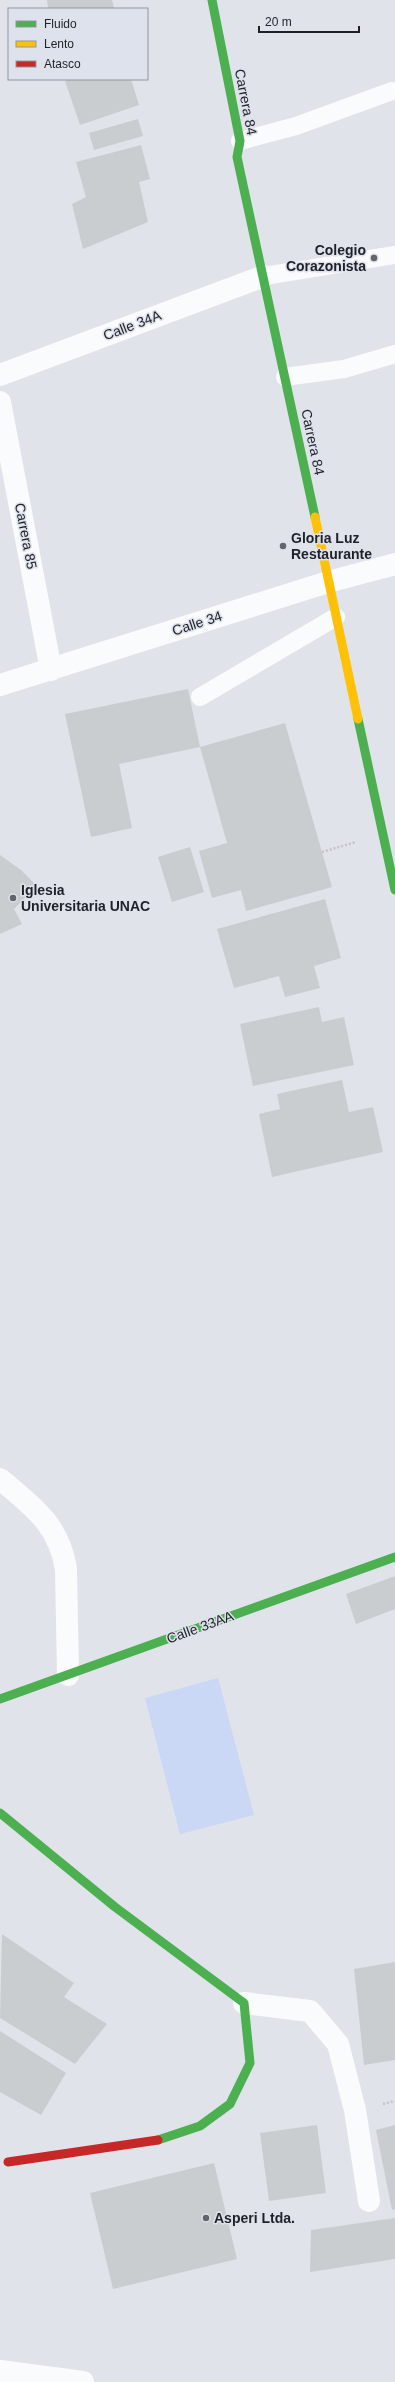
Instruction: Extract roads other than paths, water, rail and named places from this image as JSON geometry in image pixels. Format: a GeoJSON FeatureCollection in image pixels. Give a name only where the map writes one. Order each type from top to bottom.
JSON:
{"type":"FeatureCollection","features":[{"type":"Feature","properties":{"kind":"street","name":"Carrera 84"},"geometry":{"type":"LineString","coordinates":[[212,0],[240,142],[237,157],[264,276],[328,582],[395,890]]}},
{"type":"Feature","properties":{"kind":"street","name":"Calle 34A"},"geometry":{"type":"LineString","coordinates":[[0,375],[264,276]]}},
{"type":"Feature","properties":{"kind":"street","name":"Carrera 85"},"geometry":{"type":"LineString","coordinates":[[0,402],[51,670]]}},
{"type":"Feature","properties":{"kind":"street","name":"Calle 34"},"geometry":{"type":"LineString","coordinates":[[0,685],[328,582],[395,564]]}},
{"type":"Feature","properties":{"kind":"street"},"geometry":{"type":"LineString","coordinates":[[0,1479],[44,1517],[55,1534],[64,1554],[66,1569],[68,1675]]}},
{"type":"Feature","properties":{"kind":"street","name":"Calle 33AA"},"geometry":{"type":"LineString","coordinates":[[2,1702],[68,1675],[395,1557]]}},
{"type":"Feature","properties":{"kind":"street"},"geometry":{"type":"LineString","coordinates":[[0,1813],[115,1907],[244,2003],[310,2011],[338,2044],[355,2110],[369,2201]]}},
{"type":"Feature","properties":{"kind":"street"},"geometry":{"type":"LineString","coordinates":[[3,2163],[155,2141],[200,2126],[230,2104],[250,2063],[244,2003]]}},
{"type":"Feature","properties":{"kind":"street"},"geometry":{"type":"LineString","coordinates":[[0,2371],[83,2382]]}},
{"type":"Feature","properties":{"kind":"lane"},"geometry":{"type":"LineString","coordinates":[[240,142],[296,126],[392,91]]}},
{"type":"Feature","properties":{"kind":"lane"},"geometry":{"type":"LineString","coordinates":[[264,276],[395,255]]}},
{"type":"Feature","properties":{"kind":"lane"},"geometry":{"type":"LineString","coordinates":[[285,377],[344,369],[395,354]]}},
{"type":"Feature","properties":{"kind":"lane"},"geometry":{"type":"LineString","coordinates":[[200,697],[336,617]]}},
{"type":"Feature","properties":{"kind":"place","name":"Colegio Corazonista"},"geometry":{"type":"Point","coordinates":[374,258]}},
{"type":"Feature","properties":{"kind":"place","name":"Gloria Luz Restaurante"},"geometry":{"type":"Point","coordinates":[283,546]}},
{"type":"Feature","properties":{"kind":"place","name":"Iglesia Universitaria UNAC"},"geometry":{"type":"Point","coordinates":[13,898]}},
{"type":"Feature","properties":{"kind":"place","name":"Asperi Ltda."},"geometry":{"type":"Point","coordinates":[206,2218]}}]}
